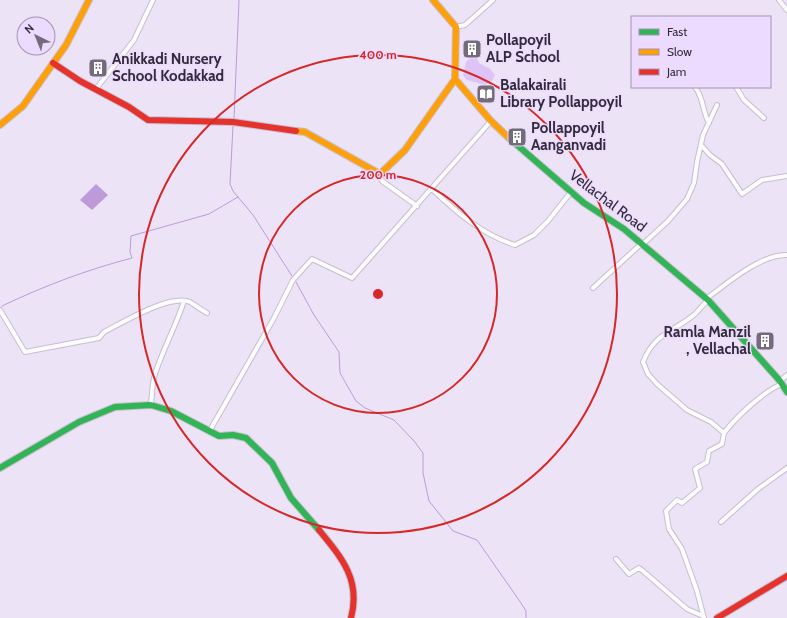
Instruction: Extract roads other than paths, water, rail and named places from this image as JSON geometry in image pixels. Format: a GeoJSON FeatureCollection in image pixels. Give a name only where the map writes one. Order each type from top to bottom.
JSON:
{"type":"FeatureCollection","features":[{"type":"Feature","properties":{"kind":"street"},"geometry":{"type":"LineString","coordinates":[[0,125],[23,106],[75,28],[89,0]]}},
{"type":"Feature","properties":{"kind":"street"},"geometry":{"type":"LineString","coordinates":[[96,89],[134,40],[153,0]]}},
{"type":"Feature","properties":{"kind":"street"},"geometry":{"type":"LineString","coordinates":[[380,174],[405,150],[455,79],[456,27],[433,0]]}},
{"type":"Feature","properties":{"kind":"street"},"geometry":{"type":"LineString","coordinates":[[456,27],[465,25],[493,0]]}},
{"type":"Feature","properties":{"kind":"street"},"geometry":{"type":"LineString","coordinates":[[779,0],[787,10]]}},
{"type":"Feature","properties":{"kind":"street"},"geometry":{"type":"LineString","coordinates":[[53,63],[68,74],[129,107],[148,120],[233,122],[305,132],[380,174]]}},
{"type":"Feature","properties":{"kind":"street","name":"Vellachal Road"},"geometry":{"type":"LineString","coordinates":[[455,79],[491,121],[571,192],[584,203],[608,217],[642,243],[707,300],[781,383],[787,392]]}},
{"type":"Feature","properties":{"kind":"street"},"geometry":{"type":"LineString","coordinates":[[696,88],[701,95],[704,111],[709,123]]}},
{"type":"Feature","properties":{"kind":"street"},"geometry":{"type":"LineString","coordinates":[[737,88],[744,100],[764,118]]}},
{"type":"Feature","properties":{"kind":"street"},"geometry":{"type":"LineString","coordinates":[[593,288],[668,221],[687,199],[694,183],[701,145],[717,106]]}},
{"type":"Feature","properties":{"kind":"street"},"geometry":{"type":"LineString","coordinates":[[209,432],[274,318],[293,280],[312,259],[352,278],[491,121]]}},
{"type":"Feature","properties":{"kind":"street"},"geometry":{"type":"LineString","coordinates":[[701,145],[710,155],[722,164],[742,194],[762,180],[787,176]]}},
{"type":"Feature","properties":{"kind":"street"},"geometry":{"type":"LineString","coordinates":[[380,174],[382,181],[417,206]]}},
{"type":"Feature","properties":{"kind":"street"},"geometry":{"type":"LineString","coordinates":[[432,189],[483,230],[500,240],[515,245],[534,235],[548,222],[571,192]]}},
{"type":"Feature","properties":{"kind":"street"},"geometry":{"type":"LineString","coordinates":[[724,433],[711,422],[687,410],[657,384],[648,374],[643,362],[647,352],[663,334],[694,314],[726,282],[746,270],[775,256],[787,256]]}},
{"type":"Feature","properties":{"kind":"street"},"geometry":{"type":"LineString","coordinates":[[151,404],[155,374],[184,301]]}},
{"type":"Feature","properties":{"kind":"street"},"geometry":{"type":"LineString","coordinates":[[0,310],[25,352],[99,338],[104,332],[154,306],[166,302],[190,302],[196,308],[208,313]]}},
{"type":"Feature","properties":{"kind":"street"},"geometry":{"type":"LineString","coordinates":[[704,617],[702,606],[682,548],[669,529],[666,511],[677,500],[682,503],[700,488],[696,469],[707,462],[709,451],[722,444],[724,433],[761,397],[773,387],[781,383],[787,375]]}},
{"type":"Feature","properties":{"kind":"street"},"geometry":{"type":"LineString","coordinates":[[0,468],[79,422],[115,407],[151,404],[171,411],[219,436],[246,438],[272,463],[291,498],[328,541],[350,572],[355,603],[351,618]]}},
{"type":"Feature","properties":{"kind":"street"},"geometry":{"type":"LineString","coordinates":[[720,522],[758,489],[787,468]]}},
{"type":"Feature","properties":{"kind":"street"},"geometry":{"type":"LineString","coordinates":[[616,559],[629,574],[639,568],[687,609],[704,617]]}},
{"type":"Feature","properties":{"kind":"street"},"geometry":{"type":"LineString","coordinates":[[717,618],[787,576]]}},
{"type":"Feature","properties":{"kind":"waterway"},"geometry":{"type":"LineString","coordinates":[[234,119],[239,0]]}},
{"type":"Feature","properties":{"kind":"waterway"},"geometry":{"type":"LineString","coordinates":[[233,126],[230,184],[233,191],[253,215],[292,276]]}},
{"type":"Feature","properties":{"kind":"waterway"},"geometry":{"type":"LineString","coordinates":[[2,306],[66,279],[132,258],[130,252],[131,236],[209,214],[238,197]]}},
{"type":"Feature","properties":{"kind":"waterway"},"geometry":{"type":"LineString","coordinates":[[296,282],[314,315],[339,352],[340,373],[356,401],[365,408],[394,420],[414,441],[423,453],[423,473],[429,501],[453,531],[477,540],[521,603],[526,611],[526,618]]}},
{"type":"Feature","properties":{"kind":"place","name":"Pollapoyil ALP School"},"geometry":{"type":"Point","coordinates":[472,49]}},
{"type":"Feature","properties":{"kind":"place","name":"Anikkadi Nursery School Kodakkad"},"geometry":{"type":"Point","coordinates":[98,68]}},
{"type":"Feature","properties":{"kind":"place","name":"Balakairali Library Pollappoyil"},"geometry":{"type":"Point","coordinates":[486,94]}},
{"type":"Feature","properties":{"kind":"place","name":"Pollappoyil Aanganvadi"},"geometry":{"type":"Point","coordinates":[517,137]}},
{"type":"Feature","properties":{"kind":"place","name":"Ramla Manzil , Vellachal"},"geometry":{"type":"Point","coordinates":[765,341]}}]}
